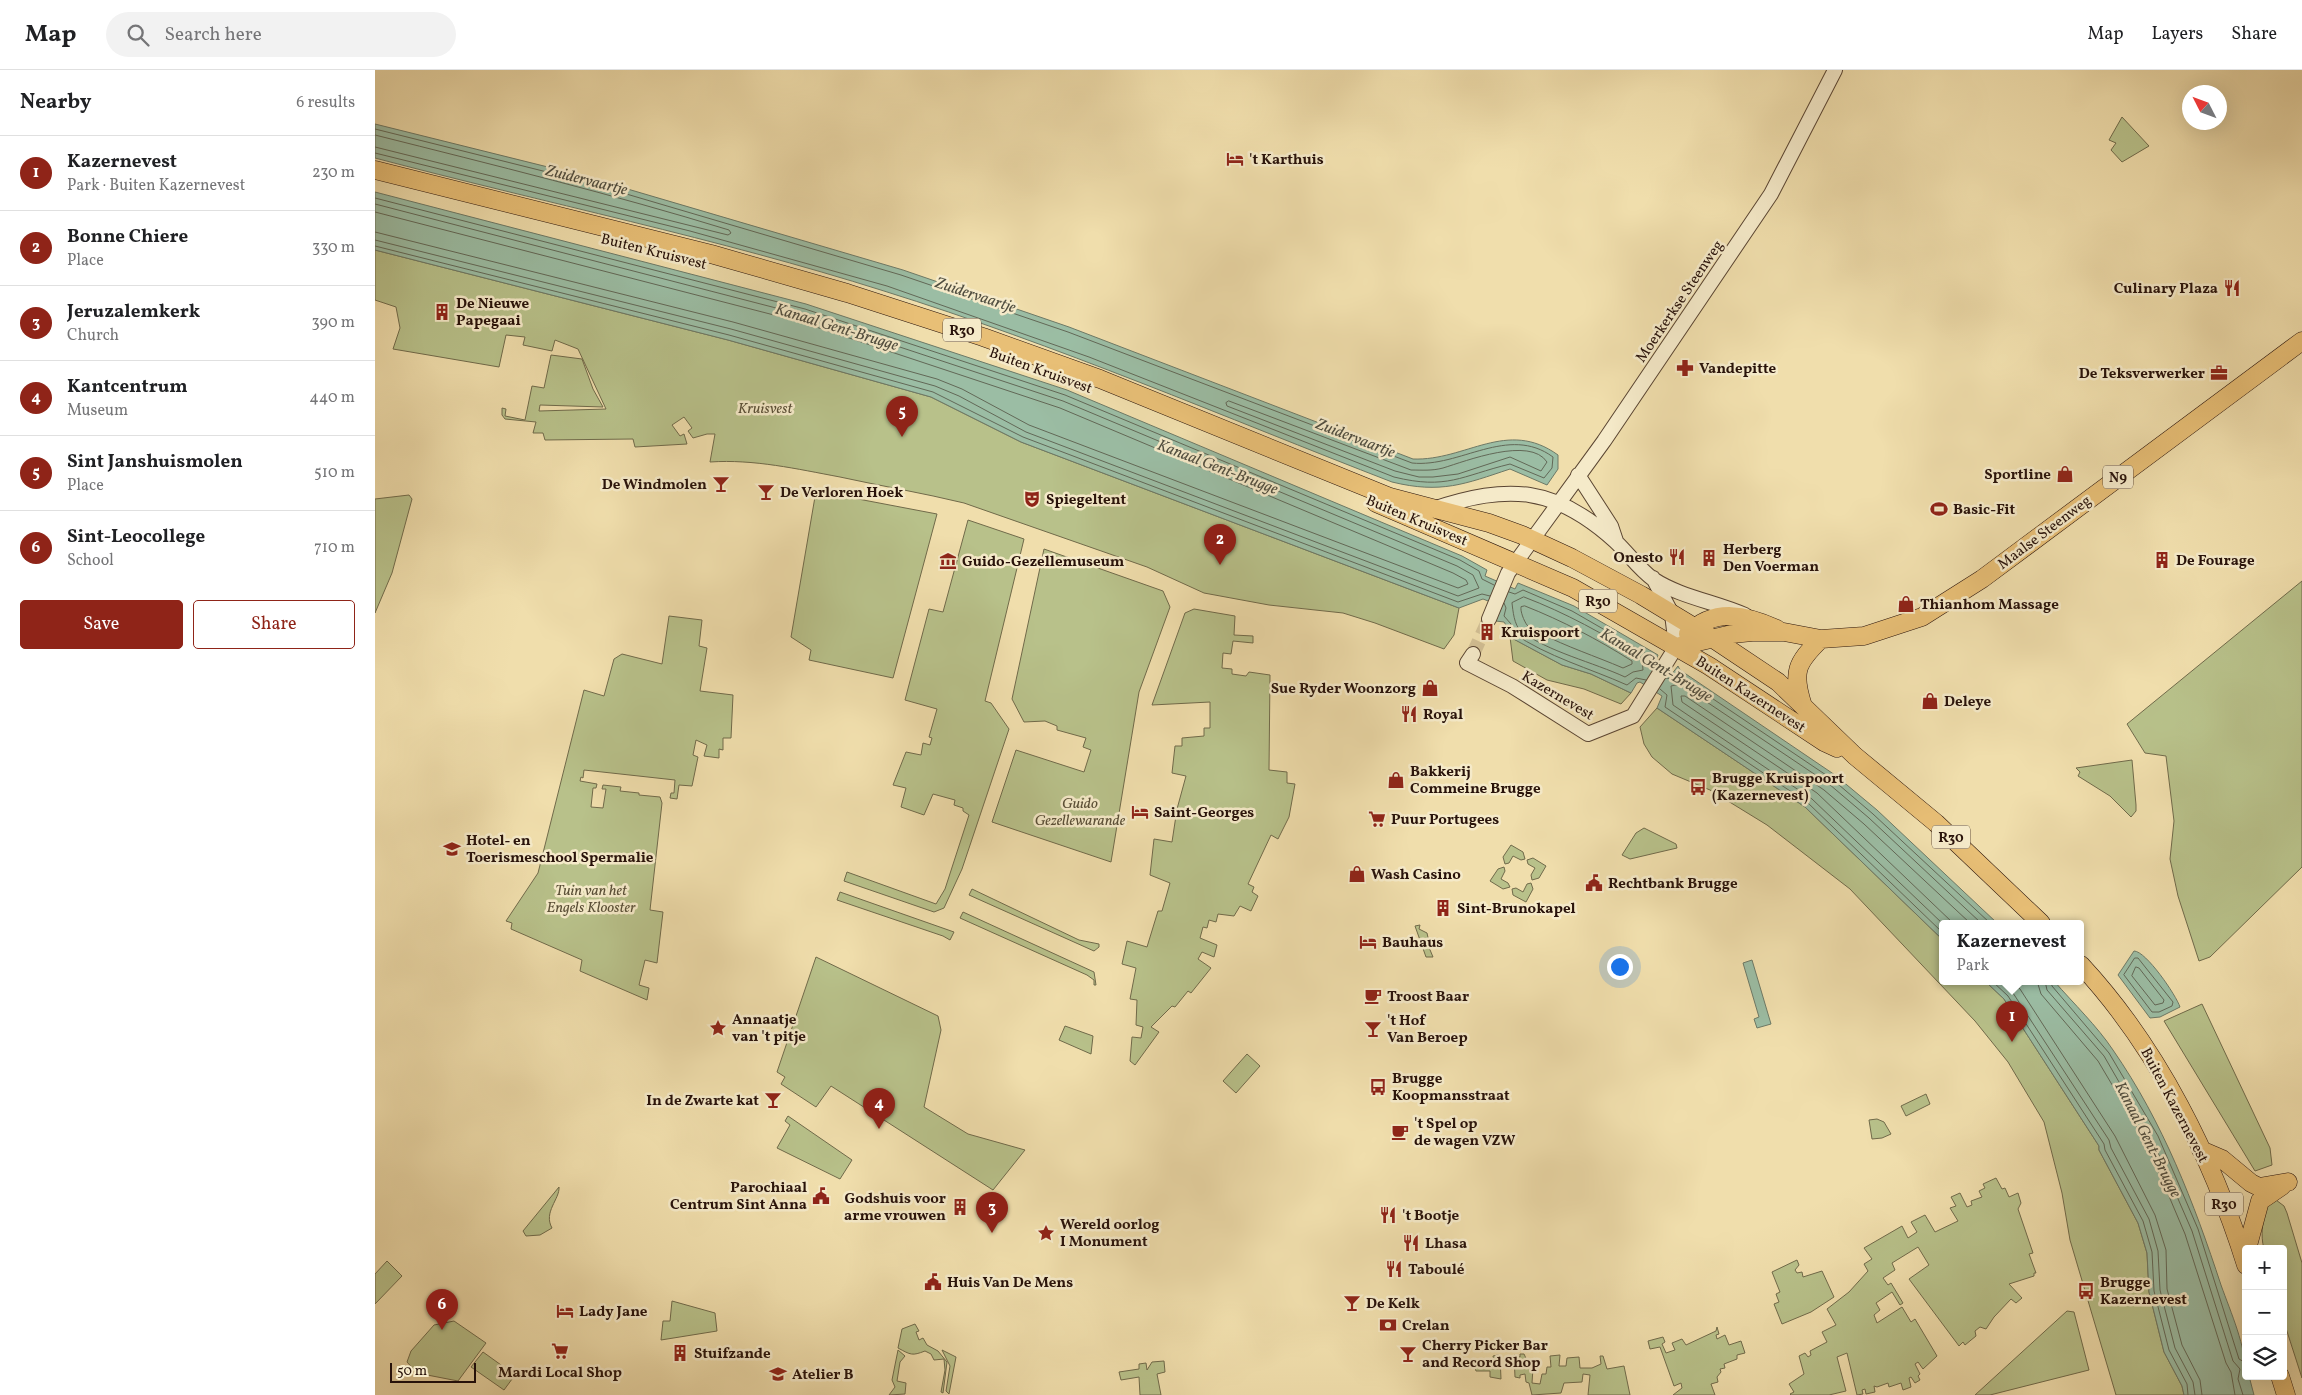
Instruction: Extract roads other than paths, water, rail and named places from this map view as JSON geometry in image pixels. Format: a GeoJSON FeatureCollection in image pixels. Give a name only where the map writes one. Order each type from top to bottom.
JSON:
{"type":"FeatureCollection","features":[{"type":"Feature","properties":{"kind":"main road","name":"Buiten Kruisvest"},"geometry":{"type":"LineString","coordinates":[[375,170],[711,254],[856,296],[983,337],[1100,379],[1390,497],[1489,523],[1532,540]]}},
{"type":"Feature","properties":{"kind":"main road","name":"Buiten Kruisvest"},"geometry":{"type":"LineString","coordinates":[[375,181],[708,264],[844,303],[963,342],[1141,406],[1516,562]]}},
{"type":"Feature","properties":{"kind":"main road","name":"Maalse Steenweg"},"geometry":{"type":"LineString","coordinates":[[1712,638],[1745,632],[1784,632],[1821,638],[1864,636],[1909,623],[1942,606],[1982,579],[2302,341]]}},
{"type":"Feature","properties":{"kind":"main road","name":"R30"},"geometry":{"type":"LineString","coordinates":[[1532,540],[1611,578],[1695,627]]}},
{"type":"Feature","properties":{"kind":"main road","name":"R30"},"geometry":{"type":"LineString","coordinates":[[1516,562],[1573,588],[1671,654]]}},
{"type":"Feature","properties":{"kind":"main road","name":"Maalse Steenweg"},"geometry":{"type":"LineString","coordinates":[[1695,627],[1704,620],[1722,616],[1755,619],[1784,632]]}},
{"type":"Feature","properties":{"kind":"main road","name":"N9"},"geometry":{"type":"LineString","coordinates":[[1671,654],[1695,627]]}},
{"type":"Feature","properties":{"kind":"main road","name":"Buiten Kazernevest"},"geometry":{"type":"LineString","coordinates":[[1695,627],[1777,682],[1855,756],[1936,824],[2038,920]]}},
{"type":"Feature","properties":{"kind":"main road","name":"N9"},"geometry":{"type":"LineString","coordinates":[[1671,654],[1712,638]]}},
{"type":"Feature","properties":{"kind":"main road"},"geometry":{"type":"LineString","coordinates":[[1804,708],[1797,683],[1798,665],[1803,656],[1821,638]]}},
{"type":"Feature","properties":{"kind":"main road","name":"Buiten Kazernevest"},"geometry":{"type":"LineString","coordinates":[[1671,654],[1749,691],[1824,742],[1855,756]]}},
{"type":"Feature","properties":{"kind":"main road","name":"Buiten Kazernevest"},"geometry":{"type":"LineString","coordinates":[[2084,969],[2128,1022],[2157,1068],[2201,1150],[2242,1247]]}},
{"type":"Feature","properties":{"kind":"main road","name":"R30"},"geometry":{"type":"LineString","coordinates":[[2201,1150],[2222,1159],[2259,1187],[2288,1182],[2259,1201],[2249,1245]]}},
{"type":"Feature","properties":{"kind":"main road"},"geometry":{"type":"LineString","coordinates":[[2281,1380],[2286,1395]]}},
{"type":"Feature","properties":{"kind":"street","name":"Moerkerkse Steenweg"},"geometry":{"type":"LineString","coordinates":[[1489,619],[1504,583],[1516,562],[1679,332],[1771,194],[1835,70]]}},
{"type":"Feature","properties":{"kind":"street"},"geometry":{"type":"LineString","coordinates":[[1577,475],[1611,526],[1616,542]]}},
{"type":"Feature","properties":{"kind":"street","name":"Buiten Kruisvest"},"geometry":{"type":"LineString","coordinates":[[1433,509],[1453,502],[1511,493],[1528,493],[1558,503]]}},
{"type":"Feature","properties":{"kind":"street"},"geometry":{"type":"LineString","coordinates":[[1558,503],[1585,518],[1616,542],[1653,578],[1672,614],[1671,654]]}},
{"type":"Feature","properties":{"kind":"street","name":"Maalse Steenweg"},"geometry":{"type":"LineString","coordinates":[[1653,578],[1678,592],[1729,608],[1755,619]]}},
{"type":"Feature","properties":{"kind":"street","name":"Kazernevest"},"geometry":{"type":"LineString","coordinates":[[1470,659],[1588,734],[1633,716],[1671,654]]}},
{"type":"Feature","properties":{"kind":"water","name":"Zuidervaartje"},"geometry":{"type":"Polygon","coordinates":[[[375,124],[580,175],[903,270],[1069,327],[1413,459],[1432,458],[1486,444],[1521,440],[1539,445],[1558,455],[1558,469],[1547,485],[1510,469],[1453,486],[1409,486],[1392,482],[1013,334],[884,291],[694,237],[375,158],[375,124]]]}},
{"type":"Feature","properties":{"kind":"water","name":"Kanaal Gent-Brugge"},"geometry":{"type":"Polygon","coordinates":[[[375,192],[806,304],[1067,390],[1462,556],[1487,570],[1485,576],[1515,589],[1518,583],[1574,606],[1658,655],[1654,665],[1671,675],[1678,666],[1680,670],[1835,775],[1877,810],[1994,920],[1939,920],[1939,936],[1805,807],[1657,708],[1662,696],[1640,682],[1637,683],[1631,693],[1591,674],[1562,665],[1506,635],[1508,628],[1504,622],[1496,621],[1501,606],[1483,599],[1459,608],[1021,442],[931,397],[728,340],[375,250],[375,192]]]}},
{"type":"Feature","properties":{"kind":"water"},"geometry":{"type":"Polygon","coordinates":[[[2134,951],[2146,958],[2153,966],[2167,984],[2180,1007],[2160,1017],[2150,1018],[2118,975],[2134,951]]]}},
{"type":"Feature","properties":{"kind":"water"},"geometry":{"type":"Polygon","coordinates":[[[1752,960],[1771,1024],[1757,1028],[1754,1019],[1759,1017],[1743,963],[1752,960]]]}},
{"type":"Feature","properties":{"kind":"water","name":"Kanaal Gent-Brugge"},"geometry":{"type":"Polygon","coordinates":[[[1989,985],[2058,985],[2100,1032],[2131,1077],[2162,1134],[2200,1224],[2237,1330],[2242,1349],[2242,1380],[2250,1380],[2254,1395],[2184,1395],[2182,1386],[2164,1352],[2149,1292],[2147,1253],[2138,1223],[2099,1150],[2099,1146],[2004,999],[1989,985]]]}},
{"type":"Feature","properties":{"kind":"tunnel"},"geometry":{"type":"LineString","coordinates":[[1473,654],[1489,619]]}},
{"type":"Feature","properties":{"kind":"place","name":"'t Karthuis"},"geometry":{"type":"Point","coordinates":[1235,159]}},
{"type":"Feature","properties":{"kind":"place","name":"Culinary Plaza"},"geometry":{"type":"Point","coordinates":[2232,288]}},
{"type":"Feature","properties":{"kind":"place","name":"De Nieuwe Papegaai"},"geometry":{"type":"Point","coordinates":[442,312]}},
{"type":"Feature","properties":{"kind":"place","name":"Vandepitte"},"geometry":{"type":"Point","coordinates":[1685,368]}},
{"type":"Feature","properties":{"kind":"place","name":"De Teksverwerker"},"geometry":{"type":"Point","coordinates":[2219,373]}},
{"type":"Feature","properties":{"kind":"place","name":"Sint Janshuismolen"},"geometry":{"type":"Point","coordinates":[902,437]}},
{"type":"Feature","properties":{"kind":"place","name":"Sportline"},"geometry":{"type":"Point","coordinates":[2065,474]}},
{"type":"Feature","properties":{"kind":"place","name":"De Windmolen"},"geometry":{"type":"Point","coordinates":[721,484]}},
{"type":"Feature","properties":{"kind":"place","name":"De Verloren Hoek"},"geometry":{"type":"Point","coordinates":[766,492]}},
{"type":"Feature","properties":{"kind":"place","name":"Spiegeltent"},"geometry":{"type":"Point","coordinates":[1032,499]}},
{"type":"Feature","properties":{"kind":"place","name":"Basic-Fit"},"geometry":{"type":"Point","coordinates":[1939,509]}},
{"type":"Feature","properties":{"kind":"place","name":"Onesto"},"geometry":{"type":"Point","coordinates":[1677,557]}},
{"type":"Feature","properties":{"kind":"place","name":"Herberg Den Voerman"},"geometry":{"type":"Point","coordinates":[1709,558]}},
{"type":"Feature","properties":{"kind":"place","name":"De Fourage"},"geometry":{"type":"Point","coordinates":[2162,560]}},
{"type":"Feature","properties":{"kind":"place","name":"Guido-Gezellemuseum"},"geometry":{"type":"Point","coordinates":[948,561]}},
{"type":"Feature","properties":{"kind":"place","name":"Bonne Chiere"},"geometry":{"type":"Point","coordinates":[1220,565]}},
{"type":"Feature","properties":{"kind":"place","name":"Thianhom Massage"},"geometry":{"type":"Point","coordinates":[1906,604]}},
{"type":"Feature","properties":{"kind":"place","name":"Kruispoort"},"geometry":{"type":"Point","coordinates":[1487,632]}},
{"type":"Feature","properties":{"kind":"place","name":"Sue Ryder Woonzorg"},"geometry":{"type":"Point","coordinates":[1430,688]}},
{"type":"Feature","properties":{"kind":"place","name":"Deleye"},"geometry":{"type":"Point","coordinates":[1930,701]}},
{"type":"Feature","properties":{"kind":"place","name":"Royal"},"geometry":{"type":"Point","coordinates":[1409,714]}},
{"type":"Feature","properties":{"kind":"place","name":"Bakkerij Commeine Brugge"},"geometry":{"type":"Point","coordinates":[1396,780]}},
{"type":"Feature","properties":{"kind":"place","name":"Brugge Kruispoort (Kazernevest)"},"geometry":{"type":"Point","coordinates":[1698,787]}},
{"type":"Feature","properties":{"kind":"place","name":"Saint-Georges"},"geometry":{"type":"Point","coordinates":[1140,812]}},
{"type":"Feature","properties":{"kind":"place","name":"Puur Portugees"},"geometry":{"type":"Point","coordinates":[1377,819]}},
{"type":"Feature","properties":{"kind":"place","name":"Hotel- en Toerismeschool Spermalie"},"geometry":{"type":"Point","coordinates":[452,849]}},
{"type":"Feature","properties":{"kind":"place","name":"Wash Casino"},"geometry":{"type":"Point","coordinates":[1357,874]}},
{"type":"Feature","properties":{"kind":"place","name":"Rechtbank Brugge"},"geometry":{"type":"Point","coordinates":[1594,883]}},
{"type":"Feature","properties":{"kind":"place","name":"Sint-Brunokapel"},"geometry":{"type":"Point","coordinates":[1443,908]}},
{"type":"Feature","properties":{"kind":"place","name":"Bauhaus"},"geometry":{"type":"Point","coordinates":[1368,942]}},
{"type":"Feature","properties":{"kind":"place","name":"Troost Baar"},"geometry":{"type":"Point","coordinates":[1373,996]}},
{"type":"Feature","properties":{"kind":"place","name":"Annaatje van 't pitje"},"geometry":{"type":"Point","coordinates":[718,1028]}},
{"type":"Feature","properties":{"kind":"place","name":"'t Hof Van Beroep"},"geometry":{"type":"Point","coordinates":[1373,1029]}},
{"type":"Feature","properties":{"kind":"place","name":"Kazernevest"},"geometry":{"type":"Point","coordinates":[2012,1042]}},
{"type":"Feature","properties":{"kind":"place","name":"Brugge Koopmansstraat"},"geometry":{"type":"Point","coordinates":[1378,1087]}},
{"type":"Feature","properties":{"kind":"place","name":"In de Zwarte kat"},"geometry":{"type":"Point","coordinates":[773,1100]}},
{"type":"Feature","properties":{"kind":"place","name":"Kantcentrum"},"geometry":{"type":"Point","coordinates":[879,1129]}},
{"type":"Feature","properties":{"kind":"place","name":"'t Spel op de wagen VZW"},"geometry":{"type":"Point","coordinates":[1400,1132]}},
{"type":"Feature","properties":{"kind":"place","name":"Parochiaal Centrum Sint Anna"},"geometry":{"type":"Point","coordinates":[821,1196]}},
{"type":"Feature","properties":{"kind":"place","name":"Godshuis voor arme vrouwen"},"geometry":{"type":"Point","coordinates":[960,1207]}},
{"type":"Feature","properties":{"kind":"place","name":"'t Bootje"},"geometry":{"type":"Point","coordinates":[1388,1215]}},
{"type":"Feature","properties":{"kind":"place","name":"Jeruzalemkerk"},"geometry":{"type":"Point","coordinates":[992,1233]}},
{"type":"Feature","properties":{"kind":"place","name":"Wereld oorlog I Monument"},"geometry":{"type":"Point","coordinates":[1046,1233]}},
{"type":"Feature","properties":{"kind":"place","name":"Lhasa"},"geometry":{"type":"Point","coordinates":[1411,1243]}},
{"type":"Feature","properties":{"kind":"place","name":"Taboulé"},"geometry":{"type":"Point","coordinates":[1394,1269]}},
{"type":"Feature","properties":{"kind":"place","name":"Huis Van De Mens"},"geometry":{"type":"Point","coordinates":[933,1282]}},
{"type":"Feature","properties":{"kind":"place","name":"Brugge Kazernevest"},"geometry":{"type":"Point","coordinates":[2086,1291]}},
{"type":"Feature","properties":{"kind":"place","name":"De Kelk"},"geometry":{"type":"Point","coordinates":[1352,1303]}},
{"type":"Feature","properties":{"kind":"place","name":"Lady Jane"},"geometry":{"type":"Point","coordinates":[565,1311]}},
{"type":"Feature","properties":{"kind":"place","name":"Crelan"},"geometry":{"type":"Point","coordinates":[1388,1325]}},
{"type":"Feature","properties":{"kind":"place","name":"Sint-Leocollege"},"geometry":{"type":"Point","coordinates":[442,1330]}},
{"type":"Feature","properties":{"kind":"place","name":"Mardi Local Shop"},"geometry":{"type":"Point","coordinates":[560,1351]}},
{"type":"Feature","properties":{"kind":"place","name":"Stuifzande"},"geometry":{"type":"Point","coordinates":[680,1353]}},
{"type":"Feature","properties":{"kind":"place","name":"Cherry Picker Bar and Record Shop"},"geometry":{"type":"Point","coordinates":[1408,1354]}},
{"type":"Feature","properties":{"kind":"place","name":"Atelier B"},"geometry":{"type":"Point","coordinates":[778,1374]}},
{"type":"Feature","properties":{"kind":"park label","name":"Kruisvest"},"geometry":{"type":"Point","coordinates":[765,408]}},
{"type":"Feature","properties":{"kind":"park label","name":"Guido Gezellewarande"},"geometry":{"type":"Point","coordinates":[1080,812]}},
{"type":"Feature","properties":{"kind":"park label","name":"Tuin van het Engels Klooster"},"geometry":{"type":"Point","coordinates":[591,898]}}]}
